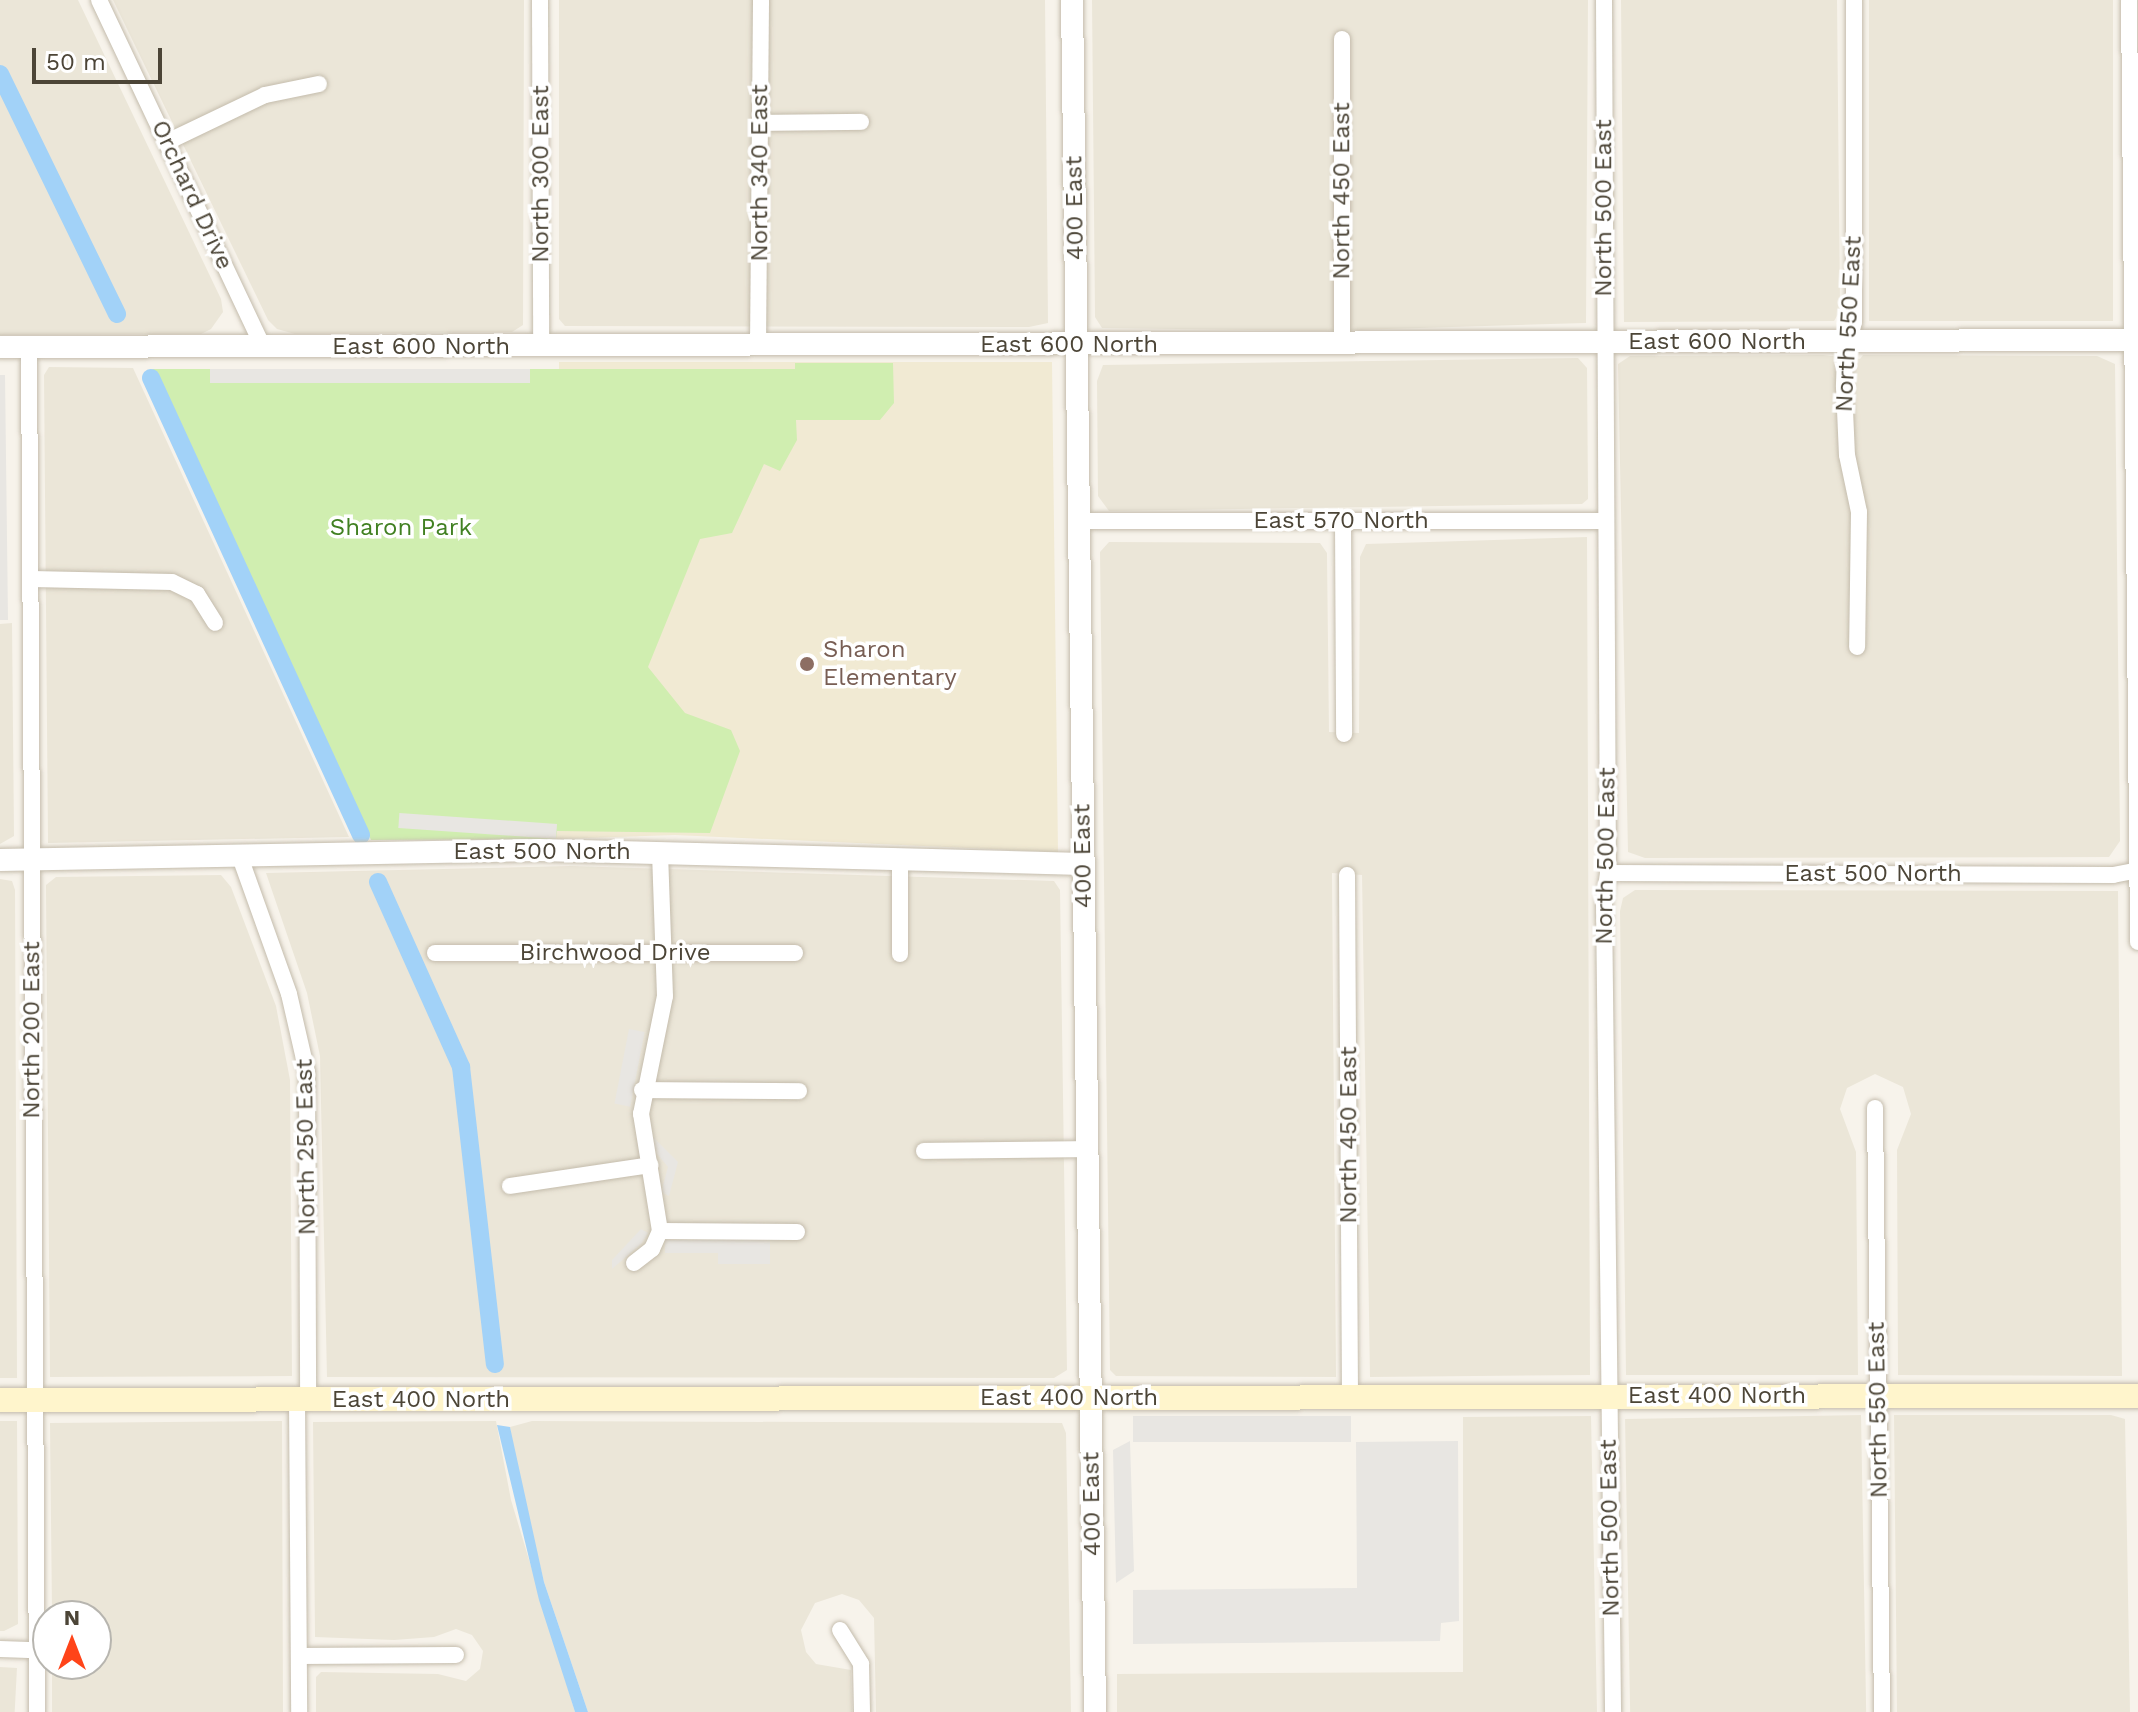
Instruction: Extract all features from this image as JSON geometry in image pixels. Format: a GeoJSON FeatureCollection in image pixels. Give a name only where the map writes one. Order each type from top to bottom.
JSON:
{"type":"FeatureCollection","features":[{"type":"Feature","properties":{"kind":"main road","name":"East 400 North"},"geometry":{"type":"LineString","coordinates":[[0,1400],[1350,1395],[2138,1396]]}},
{"type":"Feature","properties":{"kind":"street","name":"Orchard Drive"},"geometry":{"type":"LineString","coordinates":[[99,0],[263,347]]}},
{"type":"Feature","properties":{"kind":"street","name":"North 300 East"},"geometry":{"type":"LineString","coordinates":[[540,0],[541,347]]}},
{"type":"Feature","properties":{"kind":"street","name":"North 340 East"},"geometry":{"type":"LineString","coordinates":[[758,346],[761,0]]}},
{"type":"Feature","properties":{"kind":"street","name":"400 East"},"geometry":{"type":"LineString","coordinates":[[1072,0],[1095,1712]]}},
{"type":"Feature","properties":{"kind":"street","name":"North 500 East"},"geometry":{"type":"LineString","coordinates":[[1604,0],[1608,873],[1604,899],[1613,1712]]}},
{"type":"Feature","properties":{"kind":"street","name":"North 550 East"},"geometry":{"type":"LineString","coordinates":[[1854,0],[1854,322],[1849,340],[1845,426],[1859,512],[1857,647]]}},
{"type":"Feature","properties":{"kind":"street"},"geometry":{"type":"LineString","coordinates":[[2129,0],[2134,142],[2138,942]]}},
{"type":"Feature","properties":{"kind":"street","name":"North 450 East"},"geometry":{"type":"LineString","coordinates":[[1342,39],[1342,343]]}},
{"type":"Feature","properties":{"kind":"street"},"geometry":{"type":"LineString","coordinates":[[167,142],[265,95],[319,84]]}},
{"type":"Feature","properties":{"kind":"street"},"geometry":{"type":"LineString","coordinates":[[761,123],[861,122]]}},
{"type":"Feature","properties":{"kind":"street","name":"East 600 North"},"geometry":{"type":"LineString","coordinates":[[0,347],[2135,340]]}},
{"type":"Feature","properties":{"kind":"street","name":"North 200 East"},"geometry":{"type":"LineString","coordinates":[[29,347],[36,1600]]}},
{"type":"Feature","properties":{"kind":"street","name":"East 570 North"},"geometry":{"type":"LineString","coordinates":[[1079,521],[1604,521]]}},
{"type":"Feature","properties":{"kind":"street"},"geometry":{"type":"LineString","coordinates":[[1343,521],[1344,734]]}},
{"type":"Feature","properties":{"kind":"street"},"geometry":{"type":"LineString","coordinates":[[32,579],[172,582],[197,594],[215,623]]}},
{"type":"Feature","properties":{"kind":"street"},"geometry":{"type":"LineString","coordinates":[[634,1263],[652,1249],[660,1231],[642,1090],[663,1013],[660,852]]}},
{"type":"Feature","properties":{"kind":"street","name":"East 500 North"},"geometry":{"type":"LineString","coordinates":[[0,860],[660,852],[1083,864]]}},
{"type":"Feature","properties":{"kind":"street","name":"North 250 East"},"geometry":{"type":"LineString","coordinates":[[240,857],[289,994],[307,1072],[299,1712]]}},
{"type":"Feature","properties":{"kind":"street"},"geometry":{"type":"LineString","coordinates":[[900,860],[900,954]]}},
{"type":"Feature","properties":{"kind":"street","name":"East 500 North"},"geometry":{"type":"LineString","coordinates":[[1608,873],[2113,875],[2138,870]]}},
{"type":"Feature","properties":{"kind":"street","name":"North 450 East"},"geometry":{"type":"LineString","coordinates":[[1347,875],[1350,1395]]}},
{"type":"Feature","properties":{"kind":"street","name":"Birchwood Drive"},"geometry":{"type":"LineString","coordinates":[[435,953],[795,953]]}},
{"type":"Feature","properties":{"kind":"street"},"geometry":{"type":"LineString","coordinates":[[642,1090],[799,1091]]}},
{"type":"Feature","properties":{"kind":"street","name":"North 550 East"},"geometry":{"type":"LineString","coordinates":[[1875,1108],[1882,1712]]}},
{"type":"Feature","properties":{"kind":"street"},"geometry":{"type":"LineString","coordinates":[[924,1151],[1087,1149]]}},
{"type":"Feature","properties":{"kind":"street"},"geometry":{"type":"LineString","coordinates":[[510,1186],[650,1165]]}},
{"type":"Feature","properties":{"kind":"street"},"geometry":{"type":"LineString","coordinates":[[660,1231],[797,1232]]}},
{"type":"Feature","properties":{"kind":"street"},"geometry":{"type":"LineString","coordinates":[[840,1630],[861,1664],[862,1712]]}},
{"type":"Feature","properties":{"kind":"street"},"geometry":{"type":"LineString","coordinates":[[0,1649],[32,1650]]}},
{"type":"Feature","properties":{"kind":"street"},"geometry":{"type":"LineString","coordinates":[[299,1656],[456,1655]]}},
{"type":"Feature","properties":{"kind":"street","name":"North 200 East"},"geometry":{"type":"LineString","coordinates":[[36,1680],[37,1712]]}},
{"type":"Feature","properties":{"kind":"shaded area"},"geometry":{"type":"Polygon","coordinates":[[[0,0],[78,0],[221,299],[223,312],[211,329],[201,334],[0,335],[0,0]]]}},
{"type":"Feature","properties":{"kind":"shaded area"},"geometry":{"type":"Polygon","coordinates":[[[113,0],[524,0],[523,325],[512,332],[295,334],[277,329],[268,320],[113,0]]]}},
{"type":"Feature","properties":{"kind":"shaded area"},"geometry":{"type":"Polygon","coordinates":[[[559,0],[1045,0],[1048,323],[1029,327],[565,326],[559,319],[559,0]]]}},
{"type":"Feature","properties":{"kind":"shaded area"},"geometry":{"type":"Polygon","coordinates":[[[1092,0],[1588,0],[1586,323],[1321,331],[1102,328],[1095,317],[1092,0]]]}},
{"type":"Feature","properties":{"kind":"shaded area"},"geometry":{"type":"Polygon","coordinates":[[[1621,0],[1837,0],[1840,311],[1834,321],[1624,322],[1621,0]]]}},
{"type":"Feature","properties":{"kind":"shaded area"},"geometry":{"type":"Polygon","coordinates":[[[1869,0],[2113,0],[2113,321],[1869,321],[1869,0]]]}},
{"type":"Feature","properties":{"kind":"shaded area"},"geometry":{"type":"Polygon","coordinates":[[[1823,355],[1860,359],[1863,355],[2097,356],[2115,364],[2120,841],[2109,857],[1645,858],[1628,852],[1618,364],[1630,356],[1823,355]]]}},
{"type":"Feature","properties":{"kind":"shaded area"},"geometry":{"type":"Polygon","coordinates":[[[1578,358],[1587,368],[1588,499],[1582,504],[1109,511],[1098,496],[1097,381],[1103,365],[1578,358]]]}},
{"type":"Feature","properties":{"kind":"shaded area","name":"Sharon Elementary"},"geometry":{"type":"Polygon","coordinates":[[[559,362],[1052,362],[1058,852],[675,835],[556,839],[559,362]]]}},
{"type":"Feature","properties":{"kind":"shaded area"},"geometry":{"type":"Polygon","coordinates":[[[49,367],[133,368],[349,837],[48,843],[44,375],[49,367]]]}},
{"type":"Feature","properties":{"kind":"shaded area"},"geometry":{"type":"Polygon","coordinates":[[[210,369],[530,369],[530,383],[210,383],[210,369]]]}},
{"type":"Feature","properties":{"kind":"shaded area"},"geometry":{"type":"Polygon","coordinates":[[[0,375],[5,375],[8,620],[0,620],[0,375]]]}},
{"type":"Feature","properties":{"kind":"shaded area"},"geometry":{"type":"Polygon","coordinates":[[[1587,537],[1590,1375],[1370,1377],[1362,875],[1332,873],[1336,1377],[1116,1376],[1110,1370],[1100,552],[1109,542],[1320,543],[1327,553],[1329,732],[1359,733],[1360,557],[1366,544],[1587,537]]]}},
{"type":"Feature","properties":{"kind":"shaded area"},"geometry":{"type":"Polygon","coordinates":[[[12,623],[14,836],[0,844],[0,624],[12,623]]]}},
{"type":"Feature","properties":{"kind":"shaded area"},"geometry":{"type":"Polygon","coordinates":[[[399,813],[557,824],[556,839],[398,828],[399,813]]]}},
{"type":"Feature","properties":{"kind":"shaded area"},"geometry":{"type":"Polygon","coordinates":[[[570,866],[1054,881],[1060,890],[1067,1370],[1054,1378],[327,1377],[320,1056],[307,993],[266,873],[570,866]]]}},
{"type":"Feature","properties":{"kind":"shaded area"},"geometry":{"type":"Polygon","coordinates":[[[221,875],[231,887],[276,1006],[290,1080],[292,1376],[50,1377],[46,885],[56,877],[221,875]]]}},
{"type":"Feature","properties":{"kind":"shaded area"},"geometry":{"type":"Polygon","coordinates":[[[0,879],[12,881],[15,890],[17,1378],[0,1378],[0,879]]]}},
{"type":"Feature","properties":{"kind":"shaded area"},"geometry":{"type":"Polygon","coordinates":[[[1635,890],[2118,891],[2122,1376],[1898,1375],[1897,1150],[1911,1114],[1903,1087],[1875,1074],[1847,1088],[1840,1109],[1856,1152],[1858,1375],[1626,1375],[1620,911],[1623,898],[1635,890]]]}},
{"type":"Feature","properties":{"kind":"shaded area"},"geometry":{"type":"Polygon","coordinates":[[[629,1029],[645,1032],[630,1107],[614,1104],[629,1029]]]}},
{"type":"Feature","properties":{"kind":"shaded area"},"geometry":{"type":"Polygon","coordinates":[[[653,1137],[678,1162],[669,1196],[661,1192],[668,1167],[647,1142],[653,1137]]]}},
{"type":"Feature","properties":{"kind":"shaded area"},"geometry":{"type":"Polygon","coordinates":[[[641,1229],[648,1233],[642,1243],[612,1269],[612,1260],[641,1229]]]}},
{"type":"Feature","properties":{"kind":"shaded area"},"geometry":{"type":"Polygon","coordinates":[[[665,1240],[770,1240],[770,1264],[718,1264],[718,1253],[665,1253],[665,1240]]]}},
{"type":"Feature","properties":{"kind":"shaded area"},"geometry":{"type":"Polygon","coordinates":[[[1861,1415],[1866,1712],[1630,1712],[1625,1419],[1861,1415]]]}},
{"type":"Feature","properties":{"kind":"shaded area"},"geometry":{"type":"Polygon","coordinates":[[[1894,1415],[2111,1415],[2125,1419],[2130,1712],[1897,1712],[1894,1415]]]}},
{"type":"Feature","properties":{"kind":"shaded area"},"geometry":{"type":"Polygon","coordinates":[[[1133,1416],[1351,1416],[1351,1442],[1133,1442],[1133,1416]]]}},
{"type":"Feature","properties":{"kind":"shaded area"},"geometry":{"type":"Polygon","coordinates":[[[1591,1416],[1597,1712],[1117,1712],[1117,1674],[1463,1672],[1463,1417],[1591,1416]]]}},
{"type":"Feature","properties":{"kind":"shaded area"},"geometry":{"type":"Polygon","coordinates":[[[0,1421],[17,1421],[18,1624],[4,1631],[0,1631],[0,1421]]]}},
{"type":"Feature","properties":{"kind":"shaded area"},"geometry":{"type":"Polygon","coordinates":[[[282,1421],[283,1712],[52,1712],[52,1680],[112,1680],[112,1600],[52,1600],[50,1423],[282,1421]]]}},
{"type":"Feature","properties":{"kind":"shaded area"},"geometry":{"type":"Polygon","coordinates":[[[496,1421],[511,1500],[575,1712],[316,1712],[316,1677],[321,1672],[438,1674],[466,1681],[480,1669],[483,1651],[472,1635],[456,1629],[434,1637],[394,1640],[315,1637],[313,1422],[496,1421]]]}},
{"type":"Feature","properties":{"kind":"shaded area"},"geometry":{"type":"Polygon","coordinates":[[[532,1421],[1062,1423],[1066,1433],[1071,1712],[876,1712],[874,1618],[859,1600],[842,1594],[815,1603],[801,1630],[806,1652],[816,1664],[851,1670],[852,1712],[588,1712],[544,1582],[516,1468],[510,1427],[532,1421]]]}},
{"type":"Feature","properties":{"kind":"shaded area"},"geometry":{"type":"Polygon","coordinates":[[[1130,1441],[1134,1571],[1116,1583],[1113,1450],[1130,1441]]]}},
{"type":"Feature","properties":{"kind":"shaded area"},"geometry":{"type":"Polygon","coordinates":[[[1458,1441],[1459,1621],[1441,1623],[1440,1641],[1133,1644],[1133,1590],[1357,1588],[1356,1442],[1458,1441]]]}},
{"type":"Feature","properties":{"kind":"shaded area"},"geometry":{"type":"Polygon","coordinates":[[[0,1667],[17,1668],[15,1712],[0,1712],[0,1667]]]}},
{"type":"Feature","properties":{"kind":"green space","name":"Sharon Park"},"geometry":{"type":"Polygon","coordinates":[[[795,363],[893,363],[894,403],[880,420],[796,420],[797,440],[780,471],[764,464],[732,533],[700,539],[648,667],[685,713],[731,730],[740,751],[710,833],[557,831],[556,839],[371,840],[152,369],[795,369],[795,363]]]}},
{"type":"Feature","properties":{"kind":"water"},"geometry":{"type":"Polygon","coordinates":[[[497,1425],[510,1427],[544,1582],[588,1712],[575,1712],[539,1600],[497,1425]]]}},
{"type":"Feature","properties":{"kind":"waterway"},"geometry":{"type":"LineString","coordinates":[[0,74],[117,314]]}},
{"type":"Feature","properties":{"kind":"waterway"},"geometry":{"type":"LineString","coordinates":[[151,378],[361,835]]}},
{"type":"Feature","properties":{"kind":"waterway"},"geometry":{"type":"LineString","coordinates":[[378,882],[461,1067],[495,1364]]}},
{"type":"Feature","properties":{"kind":"place","name":"Sharon Elementary"},"geometry":{"type":"Point","coordinates":[807,664]}}]}
